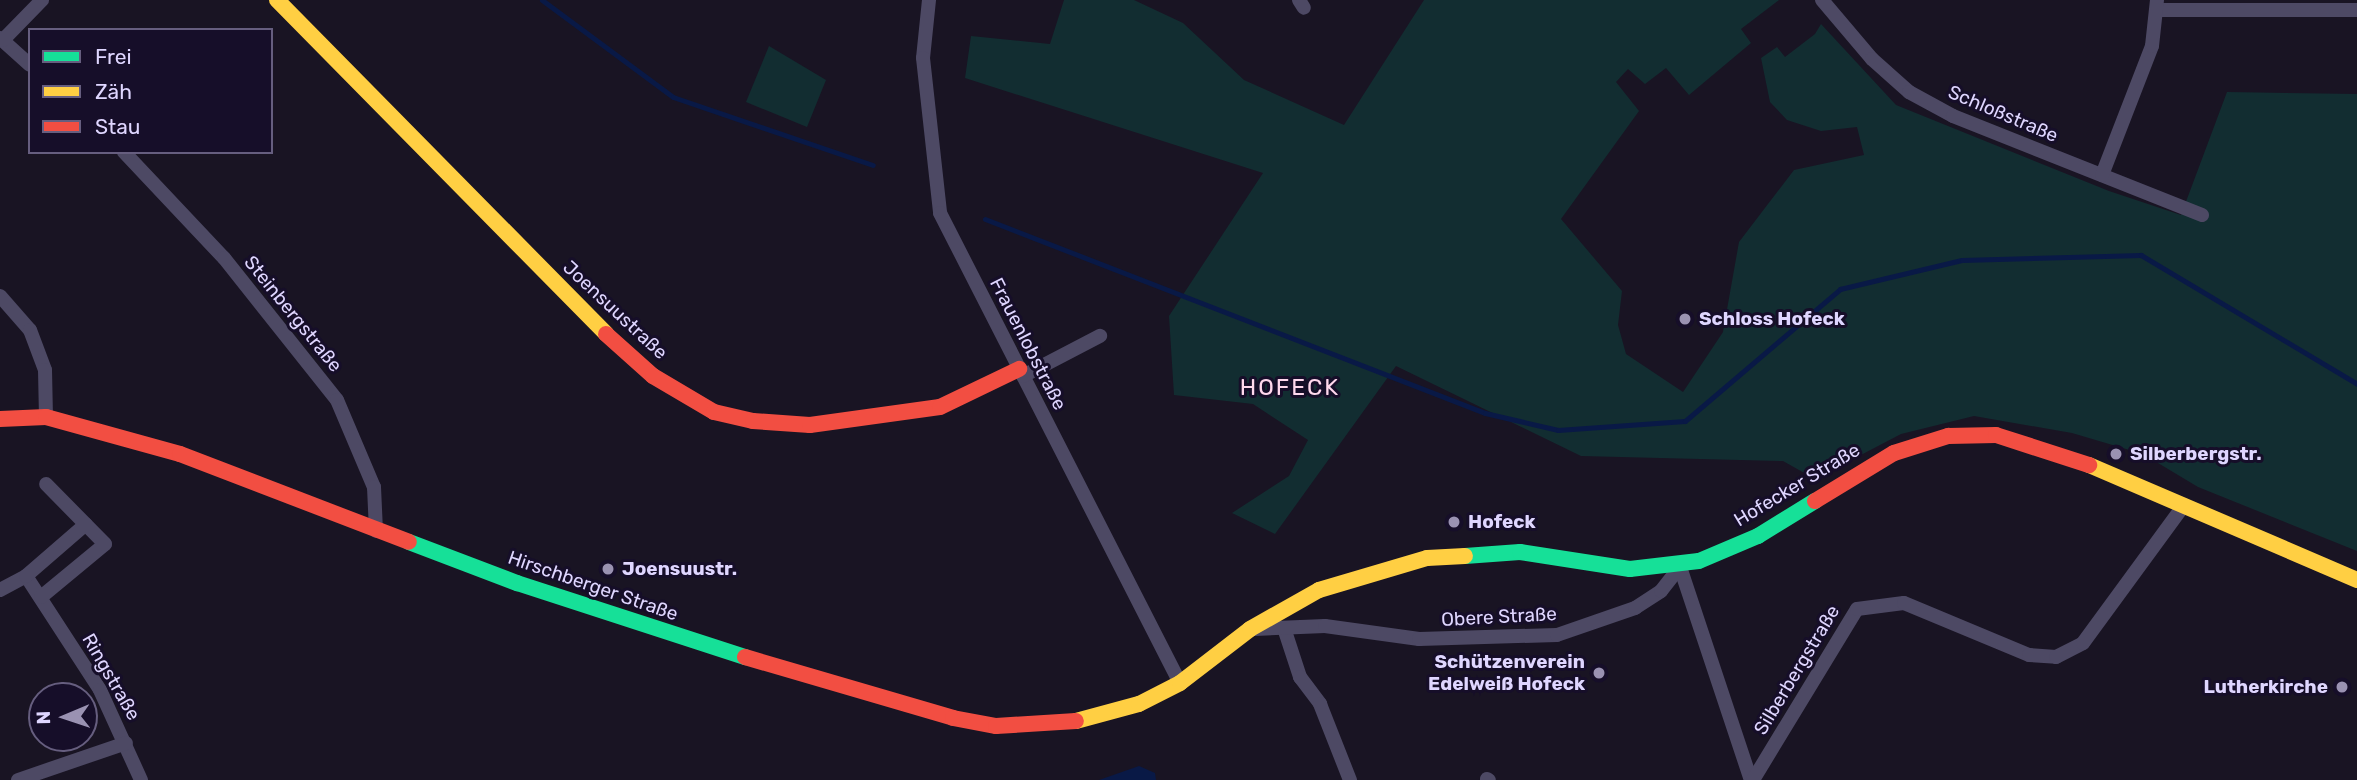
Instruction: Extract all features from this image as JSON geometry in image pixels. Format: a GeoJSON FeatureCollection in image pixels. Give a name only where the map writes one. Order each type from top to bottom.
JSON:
{"type":"FeatureCollection","features":[{"type":"Feature","properties":{"kind":"main road","name":"Joensuustraße"},"geometry":{"type":"LineString","coordinates":[[278,0],[586,316],[653,376],[714,412],[787,423],[858,420],[940,407],[1021,372]]}},
{"type":"Feature","properties":{"kind":"main road","name":"Hirschberger Straße"},"geometry":{"type":"LineString","coordinates":[[0,419],[46,416],[180,454],[376,531],[690,640],[953,718],[996,726],[1070,722],[1139,704],[1180,683]]}},
{"type":"Feature","properties":{"kind":"main road","name":"Hofecker Straße"},"geometry":{"type":"LineString","coordinates":[[1180,683],[1250,629],[1319,590],[1427,558],[1520,552],[1630,569],[1680,566],[1758,536],[1894,453],[1948,436],[1996,435],[2094,467],[2357,580]]}},
{"type":"Feature","properties":{"kind":"street"},"geometry":{"type":"LineString","coordinates":[[28,63],[1,39],[42,0]]}},
{"type":"Feature","properties":{"kind":"street","name":"Frauenlobstraße"},"geometry":{"type":"LineString","coordinates":[[929,0],[923,58],[940,212],[1180,683]]}},
{"type":"Feature","properties":{"kind":"street","name":"Schloßstraße"},"geometry":{"type":"LineString","coordinates":[[1822,0],[1872,59],[1909,92],[1953,116],[2202,215]]}},
{"type":"Feature","properties":{"kind":"street"},"geometry":{"type":"LineString","coordinates":[[2102,175],[2152,46],[2158,5],[2357,10]]}},
{"type":"Feature","properties":{"kind":"street","name":"Steinbergstraße"},"geometry":{"type":"LineString","coordinates":[[126,154],[224,258],[337,400],[374,487],[376,531]]}},
{"type":"Feature","properties":{"kind":"street"},"geometry":{"type":"LineString","coordinates":[[0,296],[30,330],[45,370],[46,416]]}},
{"type":"Feature","properties":{"kind":"street"},"geometry":{"type":"LineString","coordinates":[[1021,372],[1100,336]]}},
{"type":"Feature","properties":{"kind":"street"},"geometry":{"type":"LineString","coordinates":[[41,597],[105,544],[46,484]]}},
{"type":"Feature","properties":{"kind":"street","name":"Silberbergstraße"},"geometry":{"type":"LineString","coordinates":[[1752,780],[1857,609],[1904,603],[2029,654],[2056,657],[2083,643],[2184,506]]}},
{"type":"Feature","properties":{"kind":"street"},"geometry":{"type":"LineString","coordinates":[[0,590],[26,576],[86,524]]}},
{"type":"Feature","properties":{"kind":"street"},"geometry":{"type":"LineString","coordinates":[[1680,566],[1752,780]]}},
{"type":"Feature","properties":{"kind":"street","name":"Obere Straße"},"geometry":{"type":"LineString","coordinates":[[1250,629],[1325,626],[1419,639],[1557,635],[1635,608],[1661,591],[1680,566]]}},
{"type":"Feature","properties":{"kind":"street","name":"Ringstraße"},"geometry":{"type":"LineString","coordinates":[[26,576],[100,690],[141,780]]}},
{"type":"Feature","properties":{"kind":"street"},"geometry":{"type":"LineString","coordinates":[[1284,628],[1300,677],[1320,704],[1350,780]]}},
{"type":"Feature","properties":{"kind":"street"},"geometry":{"type":"LineString","coordinates":[[18,780],[126,743]]}},
{"type":"Feature","properties":{"kind":"green space"},"geometry":{"type":"Polygon","coordinates":[[[1064,0],[1134,0],[1183,23],[1244,80],[1344,125],[1424,0],[1779,0],[1741,29],[1751,43],[1689,95],[1666,68],[1645,84],[1628,69],[1616,82],[1639,111],[1561,219],[1622,291],[1618,325],[1626,354],[1683,392],[1723,332],[1739,242],[1794,170],[1864,155],[1857,127],[1821,131],[1787,120],[1770,102],[1761,58],[1777,47],[1785,57],[1815,34],[1821,24],[1896,105],[2109,191],[2181,215],[2227,92],[2357,94],[2357,551],[2198,487],[2143,454],[2072,433],[1974,416],[1901,434],[1815,479],[1783,461],[1581,456],[1396,366],[1275,534],[1232,513],[1289,476],[1308,440],[1253,404],[1174,395],[1169,316],[1263,173],[965,78],[971,36],[1050,44],[1064,0]]]}},
{"type":"Feature","properties":{"kind":"green space"},"geometry":{"type":"Polygon","coordinates":[[[769,46],[826,80],[807,127],[746,102],[769,46]]]}},
{"type":"Feature","properties":{"kind":"water"},"geometry":{"type":"Polygon","coordinates":[[[1139,766],[1155,773],[1156,780],[1099,780],[1139,766]]]}},
{"type":"Feature","properties":{"kind":"waterway"},"geometry":{"type":"LineString","coordinates":[[542,0],[673,97],[873,165]]}},
{"type":"Feature","properties":{"kind":"waterway"},"geometry":{"type":"LineString","coordinates":[[985,219],[1485,413],[1558,430],[1685,421],[1840,289],[1962,260],[2141,255],[2357,384]]}},
{"type":"Feature","properties":{"kind":"traffic: fast"},"geometry":{"type":"LineString","coordinates":[[1465,556],[1520,552],[1630,569],[1699,561],[1758,536],[1815,501]]}},
{"type":"Feature","properties":{"kind":"traffic: fast"},"geometry":{"type":"LineString","coordinates":[[409,542],[517,583],[745,657]]}},
{"type":"Feature","properties":{"kind":"traffic: slow"},"geometry":{"type":"LineString","coordinates":[[277,0],[606,334]]}},
{"type":"Feature","properties":{"kind":"traffic: slow"},"geometry":{"type":"LineString","coordinates":[[2089,465],[2357,580]]}},
{"type":"Feature","properties":{"kind":"traffic: slow"},"geometry":{"type":"LineString","coordinates":[[1076,721],[1139,704],[1180,683],[1250,629],[1319,590],[1427,558],[1465,556]]}},
{"type":"Feature","properties":{"kind":"traffic: jam"},"geometry":{"type":"LineString","coordinates":[[606,334],[653,376],[714,412],[753,421],[810,425],[940,407],[1019,369]]}},
{"type":"Feature","properties":{"kind":"traffic: jam"},"geometry":{"type":"LineString","coordinates":[[0,419],[46,417],[180,454],[409,542]]}},
{"type":"Feature","properties":{"kind":"traffic: jam"},"geometry":{"type":"LineString","coordinates":[[1815,501],[1894,453],[1948,436],[1996,435],[2089,465]]}},
{"type":"Feature","properties":{"kind":"traffic: jam"},"geometry":{"type":"LineString","coordinates":[[745,657],[953,718],[996,726],[1076,721]]}},
{"type":"Feature","properties":{"kind":"place","name":"Schloss Hofeck"},"geometry":{"type":"Point","coordinates":[1685,319]}},
{"type":"Feature","properties":{"kind":"place","name":"Silberbergstr."},"geometry":{"type":"Point","coordinates":[2116,454]}},
{"type":"Feature","properties":{"kind":"place","name":"Hofeck"},"geometry":{"type":"Point","coordinates":[1454,522]}},
{"type":"Feature","properties":{"kind":"place","name":"Joensuustr."},"geometry":{"type":"Point","coordinates":[608,569]}},
{"type":"Feature","properties":{"kind":"place","name":"Schützenverein Edelweiß Hofeck"},"geometry":{"type":"Point","coordinates":[1599,673]}},
{"type":"Feature","properties":{"kind":"place","name":"Lutherkirche"},"geometry":{"type":"Point","coordinates":[2342,687]}},
{"type":"Feature","properties":{"kind":"district","name":"HOFECK"},"geometry":{"type":"Point","coordinates":[1290,387]}}]}
